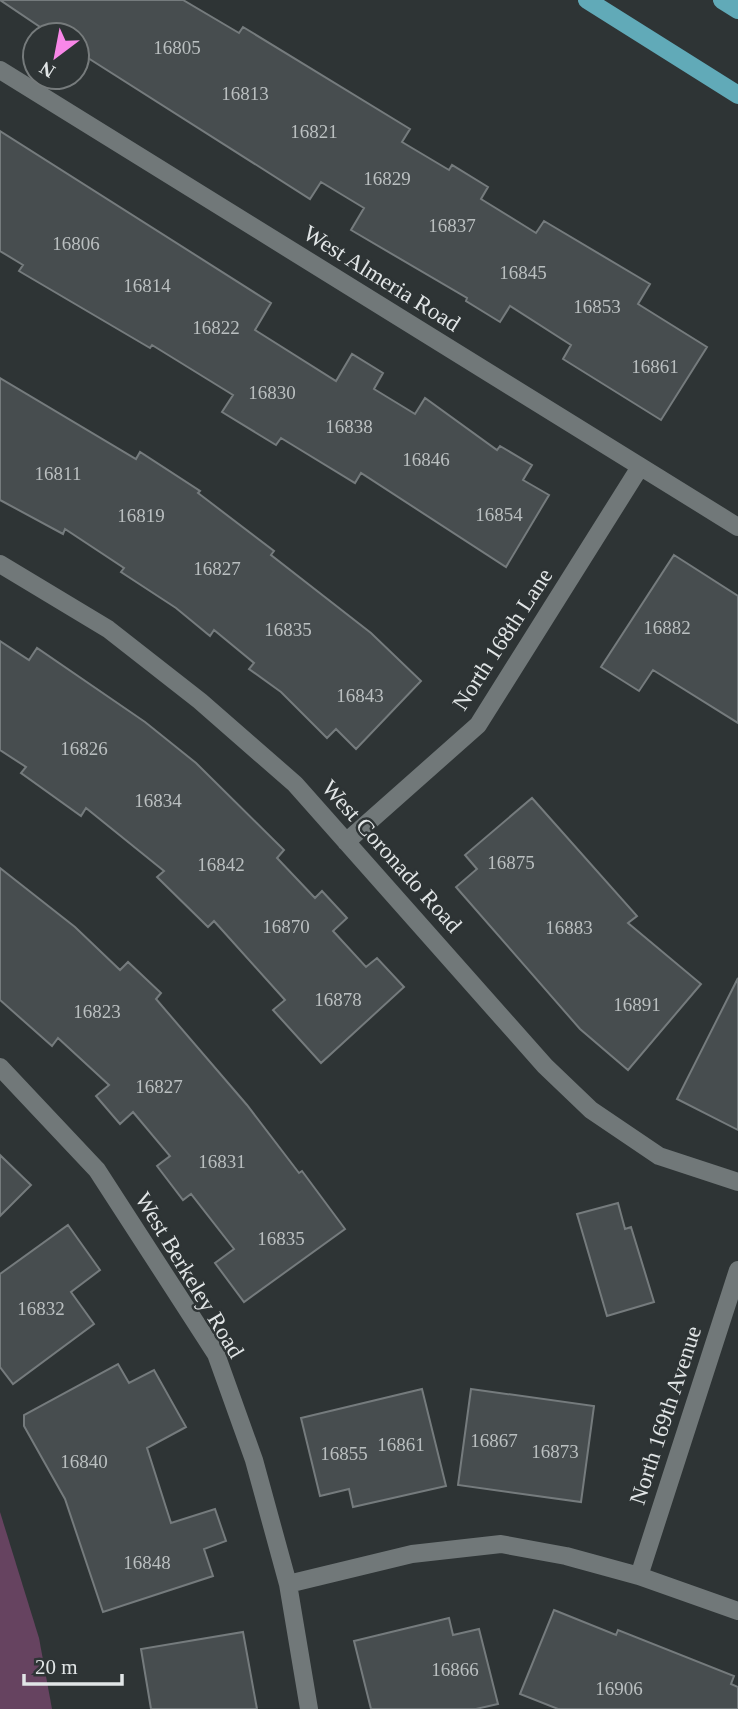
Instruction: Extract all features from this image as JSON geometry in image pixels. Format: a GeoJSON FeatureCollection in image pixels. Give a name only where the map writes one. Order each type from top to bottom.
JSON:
{"type":"FeatureCollection","features":[{"type":"Feature","properties":{"kind":"main road"},"geometry":{"type":"LineString","coordinates":[[587,0],[738,95]]}},
{"type":"Feature","properties":{"kind":"main road"},"geometry":{"type":"LineString","coordinates":[[722,0],[738,10]]}},
{"type":"Feature","properties":{"kind":"street","name":"West Almeria Road"},"geometry":{"type":"LineString","coordinates":[[0,70],[738,527]]}},
{"type":"Feature","properties":{"kind":"street","name":"North 168th Lane"},"geometry":{"type":"LineString","coordinates":[[346,842],[478,725],[640,467]]}},
{"type":"Feature","properties":{"kind":"street","name":"West Coronado Road"},"geometry":{"type":"LineString","coordinates":[[0,564],[108,629],[200,701],[295,784],[545,1066],[591,1110],[659,1156],[738,1182]]}},
{"type":"Feature","properties":{"kind":"street","name":"West Berkeley Road"},"geometry":{"type":"LineString","coordinates":[[0,1067],[97,1170],[215,1354],[254,1460],[288,1584],[309,1709]]}},
{"type":"Feature","properties":{"kind":"street","name":"North 169th Avenue"},"geometry":{"type":"LineString","coordinates":[[639,1576],[738,1270]]}},
{"type":"Feature","properties":{"kind":"street"},"geometry":{"type":"LineString","coordinates":[[288,1584],[411,1554],[501,1544],[566,1556],[639,1576],[738,1611]]}},
{"type":"Feature","properties":{"kind":"shaded area"},"geometry":{"type":"Polygon","coordinates":[[[0,1512],[39,1638],[52,1709],[0,1709],[0,1512]]]}},
{"type":"Feature","properties":{"kind":"building"},"geometry":{"type":"Polygon","coordinates":[[[0,0],[183,0],[239,33],[243,27],[410,129],[402,142],[449,170],[452,165],[488,187],[481,199],[536,233],[544,221],[650,284],[638,304],[707,347],[661,420],[563,359],[571,345],[510,306],[500,322],[466,301],[467,298],[351,230],[364,208],[321,182],[310,199],[91,60],[91,21],[31,21],[0,0]]]}},
{"type":"Feature","properties":{"kind":"building"},"geometry":{"type":"Polygon","coordinates":[[[0,131],[271,303],[255,330],[336,381],[352,354],[383,373],[374,389],[415,414],[425,398],[497,450],[500,446],[532,465],[523,480],[549,495],[506,567],[361,473],[355,483],[281,438],[276,445],[222,412],[233,395],[152,345],[150,348],[19,271],[23,265],[0,251],[0,131]]]}},
{"type":"Feature","properties":{"kind":"building"},"geometry":{"type":"Polygon","coordinates":[[[0,378],[136,459],[140,452],[200,491],[198,493],[274,551],[271,555],[371,633],[421,681],[356,749],[336,729],[327,738],[281,692],[249,669],[254,663],[214,630],[210,636],[176,608],[121,572],[124,568],[65,529],[63,534],[0,500],[0,378]]]}},
{"type":"Feature","properties":{"kind":"building"},"geometry":{"type":"Polygon","coordinates":[[[674,555],[738,596],[738,723],[653,670],[639,691],[601,667],[674,555]]]}},
{"type":"Feature","properties":{"kind":"building"},"geometry":{"type":"Polygon","coordinates":[[[0,641],[29,660],[37,648],[145,722],[196,763],[284,850],[277,858],[315,898],[322,891],[347,918],[333,931],[366,967],[377,958],[404,987],[321,1063],[273,1010],[285,1000],[214,921],[208,927],[157,877],[164,871],[86,808],[81,816],[21,773],[26,767],[0,750],[0,641]]]}},
{"type":"Feature","properties":{"kind":"building"},"geometry":{"type":"Polygon","coordinates":[[[532,798],[637,916],[628,923],[701,984],[628,1070],[580,1029],[456,887],[477,869],[465,855],[532,798]]]}},
{"type":"Feature","properties":{"kind":"building"},"geometry":{"type":"Polygon","coordinates":[[[0,868],[75,927],[120,970],[128,962],[161,993],[156,999],[247,1105],[299,1173],[302,1171],[345,1229],[244,1302],[215,1263],[234,1249],[191,1194],[183,1200],[157,1166],[170,1156],[133,1112],[120,1124],[96,1096],[109,1085],[58,1038],[52,1046],[0,1000],[0,868]]]}},
{"type":"Feature","properties":{"kind":"building"},"geometry":{"type":"Polygon","coordinates":[[[738,978],[738,1130],[677,1099],[738,978]]]}},
{"type":"Feature","properties":{"kind":"building"},"geometry":{"type":"Polygon","coordinates":[[[0,1155],[31,1185],[0,1216],[0,1155]]]}},
{"type":"Feature","properties":{"kind":"building"},"geometry":{"type":"Polygon","coordinates":[[[618,1203],[625,1229],[631,1227],[654,1302],[607,1316],[577,1214],[618,1203]]]}},
{"type":"Feature","properties":{"kind":"building"},"geometry":{"type":"Polygon","coordinates":[[[68,1225],[100,1270],[71,1292],[94,1324],[13,1384],[0,1367],[0,1274],[68,1225]]]}},
{"type":"Feature","properties":{"kind":"building"},"geometry":{"type":"Polygon","coordinates":[[[118,1364],[129,1383],[154,1370],[186,1427],[147,1448],[171,1523],[215,1509],[226,1541],[204,1549],[213,1576],[103,1612],[65,1499],[24,1426],[24,1415],[118,1364]]]}},
{"type":"Feature","properties":{"kind":"building"},"geometry":{"type":"Polygon","coordinates":[[[422,1389],[446,1486],[353,1507],[349,1489],[320,1496],[301,1418],[422,1389]]]}},
{"type":"Feature","properties":{"kind":"building"},"geometry":{"type":"Polygon","coordinates":[[[471,1389],[594,1406],[581,1502],[458,1485],[471,1389]]]}},
{"type":"Feature","properties":{"kind":"building"},"geometry":{"type":"Polygon","coordinates":[[[554,1610],[616,1635],[618,1630],[734,1676],[731,1684],[738,1687],[738,1709],[558,1709],[520,1694],[554,1610]]]}},
{"type":"Feature","properties":{"kind":"building"},"geometry":{"type":"Polygon","coordinates":[[[449,1618],[453,1635],[479,1629],[498,1704],[476,1709],[371,1709],[354,1641],[449,1618]]]}},
{"type":"Feature","properties":{"kind":"building"},"geometry":{"type":"Polygon","coordinates":[[[243,1632],[257,1709],[151,1709],[141,1649],[243,1632]]]}}]}
